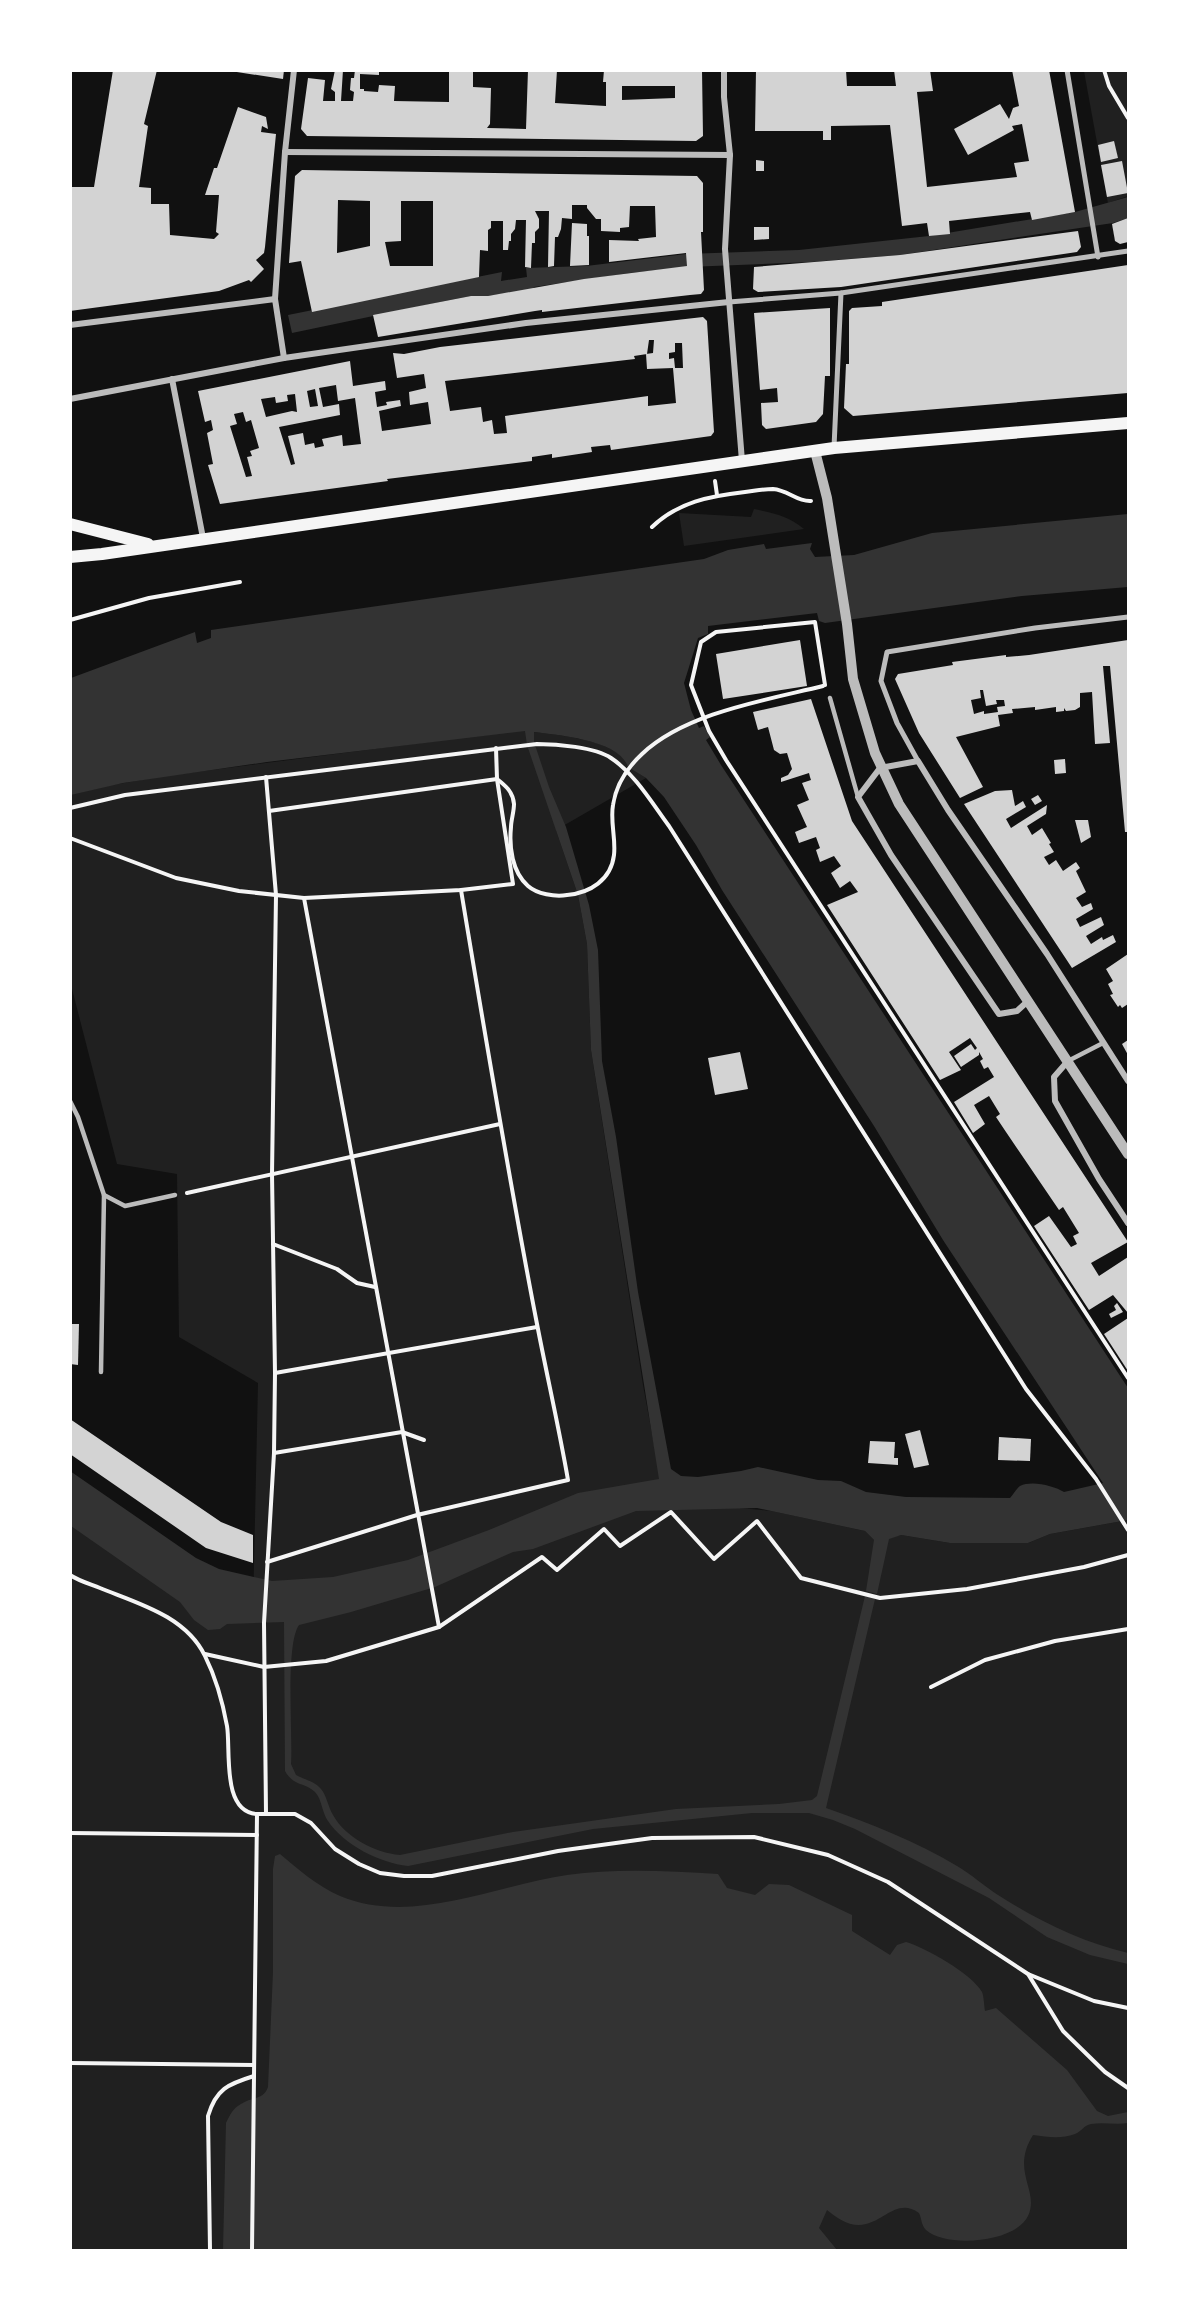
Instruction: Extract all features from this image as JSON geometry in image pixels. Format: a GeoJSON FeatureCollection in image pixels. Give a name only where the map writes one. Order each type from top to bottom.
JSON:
{"type":"FeatureCollection","features":[{"type":"Feature","properties":{"kind":"main road"},"geometry":{"type":"LineString","coordinates":[[70,557],[834,448],[1128,423]]}},
{"type":"Feature","properties":{"kind":"main road"},"geometry":{"type":"LineString","coordinates":[[70,524],[153,545]]}},
{"type":"Feature","properties":{"kind":"street"},"geometry":{"type":"LineString","coordinates":[[284,358],[275,299],[285,152],[294,70]]}},
{"type":"Feature","properties":{"kind":"street"},"geometry":{"type":"LineString","coordinates":[[724,70],[724,97],[730,155],[724,249],[742,462]]}},
{"type":"Feature","properties":{"kind":"street"},"geometry":{"type":"LineString","coordinates":[[1067,70],[1098,257]]}},
{"type":"Feature","properties":{"kind":"street"},"geometry":{"type":"LineString","coordinates":[[285,152],[730,155]]}},
{"type":"Feature","properties":{"kind":"street"},"geometry":{"type":"LineString","coordinates":[[70,399],[284,358],[526,323],[841,293],[1128,251]]}},
{"type":"Feature","properties":{"kind":"street"},"geometry":{"type":"LineString","coordinates":[[834,448],[841,293]]}},
{"type":"Feature","properties":{"kind":"street"},"geometry":{"type":"LineString","coordinates":[[70,325],[275,299]]}},
{"type":"Feature","properties":{"kind":"street"},"geometry":{"type":"LineString","coordinates":[[172,380],[203,538]]}},
{"type":"Feature","properties":{"kind":"street"},"geometry":{"type":"LineString","coordinates":[[815,451],[827,498],[847,624],[853,679],[880,768],[899,804],[1128,1154]]}},
{"type":"Feature","properties":{"kind":"street"},"geometry":{"type":"LineString","coordinates":[[1128,617],[1035,628],[887,652],[881,681],[897,723],[948,810],[1047,954],[1128,1080]]}},
{"type":"Feature","properties":{"kind":"street"},"geometry":{"type":"LineString","coordinates":[[918,761],[880,768],[858,797],[891,855],[999,1014],[1017,1011],[1028,1001]]}},
{"type":"Feature","properties":{"kind":"street"},"geometry":{"type":"LineString","coordinates":[[1068,1061],[1054,1077],[1055,1101],[1099,1179],[1128,1223]]}},
{"type":"Feature","properties":{"kind":"lane"},"geometry":{"type":"LineString","coordinates":[[830,698],[858,797]]}},
{"type":"Feature","properties":{"kind":"lane"},"geometry":{"type":"LineString","coordinates":[[1068,1061],[1103,1043]]}},
{"type":"Feature","properties":{"kind":"lane"},"geometry":{"type":"LineString","coordinates":[[70,1101],[78,1117],[104,1195],[101,1372]]}},
{"type":"Feature","properties":{"kind":"lane"},"geometry":{"type":"LineString","coordinates":[[104,1195],[124,1206],[175,1195]]}},
{"type":"Feature","properties":{"kind":"path"},"geometry":{"type":"LineString","coordinates":[[1104,70],[1109,86],[1128,118]]}},
{"type":"Feature","properties":{"kind":"path"},"geometry":{"type":"LineString","coordinates":[[652,527],[663,516],[698,499],[717,495],[774,489],[792,495],[802,502],[827,498]]}},
{"type":"Feature","properties":{"kind":"path"},"geometry":{"type":"LineString","coordinates":[[70,620],[149,598],[240,582]]}},
{"type":"Feature","properties":{"kind":"path"},"geometry":{"type":"LineString","coordinates":[[825,685],[815,622],[716,632],[700,642],[691,685],[709,731],[752,800],[1128,1378]]}},
{"type":"Feature","properties":{"kind":"path"},"geometry":{"type":"LineString","coordinates":[[269,811],[497,779],[509,789],[514,804],[509,846],[514,864],[525,884],[532,890],[563,896],[585,892],[601,882],[611,865],[614,854],[611,823],[613,802],[619,784],[628,767],[652,745],[704,717],[853,679]]}},
{"type":"Feature","properties":{"kind":"path"},"geometry":{"type":"LineString","coordinates":[[70,808],[125,795],[537,744],[557,744],[610,757],[639,784],[676,836],[1026,1389],[1096,1479],[1128,1530]]}},
{"type":"Feature","properties":{"kind":"path"},"geometry":{"type":"LineString","coordinates":[[70,838],[176,878],[239,891],[304,898],[461,890],[513,884],[497,779],[496,748]]}},
{"type":"Feature","properties":{"kind":"path"},"geometry":{"type":"LineString","coordinates":[[266,777],[276,895],[272,1174],[274,1453],[263,1634],[266,1813]]}},
{"type":"Feature","properties":{"kind":"path"},"geometry":{"type":"LineString","coordinates":[[267,1562],[417,1515],[568,1480],[500,1124],[461,890]]}},
{"type":"Feature","properties":{"kind":"path"},"geometry":{"type":"LineString","coordinates":[[304,898],[439,1627]]}},
{"type":"Feature","properties":{"kind":"path"},"geometry":{"type":"LineString","coordinates":[[175,1195],[500,1124]]}},
{"type":"Feature","properties":{"kind":"path"},"geometry":{"type":"LineString","coordinates":[[273,1244],[337,1269],[357,1283],[375,1287]]}},
{"type":"Feature","properties":{"kind":"path"},"geometry":{"type":"LineString","coordinates":[[275,1373],[537,1327]]}},
{"type":"Feature","properties":{"kind":"path"},"geometry":{"type":"LineString","coordinates":[[274,1453],[402,1432],[424,1440]]}},
{"type":"Feature","properties":{"kind":"path"},"geometry":{"type":"LineString","coordinates":[[205,1654],[264,1667],[326,1661],[439,1627],[542,1557],[557,1570],[604,1529],[620,1546],[672,1512],[714,1558],[757,1521],[801,1578],[860,1591],[880,1598],[967,1589],[1084,1567],[1128,1554]]}},
{"type":"Feature","properties":{"kind":"path"},"geometry":{"type":"LineString","coordinates":[[70,1575],[161,1612],[185,1630],[205,1654],[227,1726],[230,1783],[246,1810],[257,1814],[295,1814],[311,1823],[334,1849],[380,1873],[432,1876],[558,1851],[652,1838],[754,1837],[828,1855],[888,1882],[1028,1974],[1094,2001],[1128,2008]]}},
{"type":"Feature","properties":{"kind":"path"},"geometry":{"type":"LineString","coordinates":[[931,1687],[985,1660],[1055,1641],[1128,1629]]}},
{"type":"Feature","properties":{"kind":"path"},"geometry":{"type":"LineString","coordinates":[[252,2250],[257,1814]]}},
{"type":"Feature","properties":{"kind":"path"},"geometry":{"type":"LineString","coordinates":[[70,1833],[257,1835]]}},
{"type":"Feature","properties":{"kind":"path"},"geometry":{"type":"LineString","coordinates":[[1028,1974],[1063,2031],[1105,2072],[1128,2088]]}},
{"type":"Feature","properties":{"kind":"path"},"geometry":{"type":"LineString","coordinates":[[70,2063],[254,2065]]}},
{"type":"Feature","properties":{"kind":"path"},"geometry":{"type":"LineString","coordinates":[[210,2250],[208,2116],[213,2099],[223,2088],[254,2076]]}},
{"type":"Feature","properties":{"kind":"shaded area"},"geometry":{"type":"Polygon","coordinates":[[[1084,71],[1128,71],[1128,196],[1108,203],[1084,71]]]}},
{"type":"Feature","properties":{"kind":"shaded area"},"geometry":{"type":"Polygon","coordinates":[[[1128,197],[1128,218],[1113,223],[900,255],[811,262],[687,267],[630,273],[488,296],[471,296],[292,333],[288,315],[502,272],[501,281],[527,277],[526,268],[586,266],[686,254],[799,250],[929,236],[1075,212],[1128,197]]]}},
{"type":"Feature","properties":{"kind":"shaded area"},"geometry":{"type":"Polygon","coordinates":[[[754,509],[787,518],[804,529],[684,546],[679,513],[751,517],[754,509]]]}},
{"type":"Feature","properties":{"kind":"shaded area"},"geometry":{"type":"Polygon","coordinates":[[[1128,514],[1128,587],[1022,596],[825,623],[819,621],[817,613],[708,626],[708,634],[698,638],[684,683],[691,710],[699,728],[704,726],[710,737],[706,740],[721,765],[1128,1388],[1128,1520],[1050,1534],[1028,1543],[950,1543],[901,1535],[889,1539],[877,1594],[866,1591],[874,1540],[865,1531],[757,1508],[636,1511],[533,1549],[513,1552],[435,1587],[299,1625],[292,1651],[291,1764],[296,1775],[321,1789],[338,1823],[353,1837],[381,1851],[400,1855],[513,1832],[676,1809],[779,1804],[812,1800],[817,1796],[865,1596],[875,1599],[826,1808],[926,1849],[962,1869],[1013,1905],[1061,1930],[1128,1953],[1128,1964],[1090,1955],[1047,1937],[989,1898],[855,1829],[809,1813],[752,1813],[593,1829],[408,1866],[375,1857],[343,1838],[326,1818],[315,1792],[292,1780],[285,1771],[284,1622],[227,1624],[220,1629],[208,1630],[194,1620],[180,1602],[71,1526],[70,1471],[196,1558],[219,1569],[272,1581],[333,1577],[408,1560],[578,1493],[659,1479],[591,1050],[587,944],[578,895],[527,745],[525,731],[267,762],[123,783],[71,795],[71,678],[195,632],[197,643],[211,638],[211,630],[704,559],[728,550],[764,544],[766,549],[812,543],[810,549],[815,557],[854,555],[932,533],[1128,514]],[[534,732],[534,742],[549,787],[566,827],[589,905],[598,950],[602,1061],[616,1137],[638,1292],[671,1469],[681,1476],[698,1477],[758,1467],[818,1480],[841,1481],[866,1492],[906,1497],[1010,1498],[1019,1487],[1025,1484],[1043,1484],[1064,1492],[1103,1483],[943,1240],[874,1126],[664,797],[646,778],[628,767],[623,758],[601,745],[572,737],[534,732]]]}},
{"type":"Feature","properties":{"kind":"shaded area"},"geometry":{"type":"Polygon","coordinates":[[[521,730],[597,743],[612,749],[623,757],[629,767],[646,778],[556,830],[578,895],[587,944],[591,1050],[643,1385],[660,1477],[729,1507],[772,1511],[865,1531],[874,1540],[901,1535],[950,1543],[1028,1543],[1050,1534],[1128,1520],[1128,2250],[71,2250],[71,1511],[253,1610],[258,1383],[179,1337],[177,1174],[117,1164],[71,985],[70,795],[165,776],[521,730]]]}},
{"type":"Feature","properties":{"kind":"shaded area"},"geometry":{"type":"Polygon","coordinates":[[[280,1854],[316,1882],[340,1896],[367,1904],[396,1907],[453,1901],[539,1880],[605,1871],[718,1874],[727,1888],[755,1895],[769,1884],[789,1885],[852,1915],[852,1931],[890,1955],[897,1945],[906,1942],[936,1955],[958,1969],[982,1992],[985,2011],[996,2008],[1067,2070],[1097,2111],[1108,2116],[1128,2112],[1128,2123],[1091,2124],[1065,2137],[1033,2135],[1024,2160],[1024,2170],[1031,2198],[1028,2216],[1021,2225],[1009,2232],[980,2240],[964,2241],[936,2236],[924,2228],[919,2213],[905,2208],[860,2225],[845,2222],[827,2210],[819,2228],[837,2250],[223,2250],[226,2123],[236,2108],[264,2094],[268,2087],[273,1972],[273,1869],[275,1856],[280,1854]]]}},
{"type":"Feature","properties":{"kind":"building"},"geometry":{"type":"Polygon","coordinates":[[[113,70],[157,70],[144,124],[148,126],[139,187],[151,188],[151,204],[169,204],[170,235],[214,239],[219,234],[216,232],[219,195],[205,195],[238,107],[266,117],[268,129],[262,126],[261,132],[276,134],[265,247],[264,253],[256,260],[264,269],[251,282],[249,280],[219,291],[70,311],[70,187],[94,187],[113,70]]]}},
{"type":"Feature","properties":{"kind":"building"},"geometry":{"type":"Polygon","coordinates":[[[224,70],[284,70],[283,79],[224,70]]]}},
{"type":"Feature","properties":{"kind":"building"},"geometry":{"type":"Polygon","coordinates":[[[335,70],[343,70],[341,101],[353,101],[354,92],[350,90],[351,78],[354,78],[355,70],[379,70],[379,75],[360,74],[360,89],[378,92],[379,85],[395,86],[394,101],[449,102],[449,70],[473,70],[473,87],[491,88],[490,124],[487,128],[526,129],[528,70],[557,70],[555,103],[606,106],[604,70],[702,70],[703,136],[696,141],[307,136],[301,129],[308,78],[325,80],[323,101],[335,101],[335,92],[331,89],[335,70]],[[622,86],[622,100],[675,98],[675,86],[622,86]]]}},
{"type":"Feature","properties":{"kind":"building"},"geometry":{"type":"Polygon","coordinates":[[[756,70],[846,70],[847,86],[896,86],[894,70],[930,70],[933,91],[917,92],[927,187],[1017,177],[1014,163],[1029,161],[1022,124],[1012,126],[1014,130],[968,155],[954,129],[1000,104],[1009,119],[1013,108],[1019,106],[1012,70],[1049,70],[1075,212],[1032,220],[1030,212],[949,221],[950,234],[929,236],[927,223],[902,226],[890,125],[831,126],[831,140],[823,140],[823,131],[755,131],[756,70]]]}},
{"type":"Feature","properties":{"kind":"building"},"geometry":{"type":"Polygon","coordinates":[[[1114,141],[1118,158],[1101,162],[1098,145],[1114,141]]]}},
{"type":"Feature","properties":{"kind":"building"},"geometry":{"type":"Polygon","coordinates":[[[756,160],[764,161],[764,171],[756,171],[756,160]]]}},
{"type":"Feature","properties":{"kind":"building"},"geometry":{"type":"Polygon","coordinates":[[[1122,161],[1128,193],[1107,197],[1101,165],[1122,161]]]}},
{"type":"Feature","properties":{"kind":"building"},"geometry":{"type":"Polygon","coordinates":[[[302,170],[697,176],[703,183],[703,232],[701,232],[704,290],[701,294],[542,312],[542,310],[378,337],[373,315],[471,296],[488,296],[584,279],[687,266],[686,253],[609,262],[609,240],[639,241],[638,239],[656,237],[655,206],[630,206],[629,227],[620,228],[620,232],[601,231],[601,219],[596,219],[587,205],[572,205],[572,219],[562,218],[561,229],[558,237],[555,237],[554,266],[548,267],[549,211],[535,211],[539,219],[539,228],[535,232],[535,243],[532,243],[531,268],[525,267],[526,220],[516,220],[508,250],[503,250],[503,221],[491,221],[491,228],[488,230],[488,251],[480,250],[479,277],[312,312],[301,261],[289,263],[295,176],[302,170]],[[338,200],[337,253],[370,246],[370,201],[338,200]],[[401,201],[401,241],[385,242],[390,266],[433,266],[433,201],[401,201]]]}},
{"type":"Feature","properties":{"kind":"building"},"geometry":{"type":"Polygon","coordinates":[[[1128,218],[1128,242],[1120,244],[1115,241],[1112,224],[1128,218]]]}},
{"type":"Feature","properties":{"kind":"building"},"geometry":{"type":"Polygon","coordinates":[[[572,223],[587,224],[589,265],[570,266],[572,223]]]}},
{"type":"Feature","properties":{"kind":"building"},"geometry":{"type":"Polygon","coordinates":[[[754,227],[769,227],[769,239],[754,240],[754,227]]]}},
{"type":"Feature","properties":{"kind":"building"},"geometry":{"type":"Polygon","coordinates":[[[1078,231],[1081,247],[1077,252],[841,287],[758,292],[753,289],[754,267],[900,255],[1078,231]]]}},
{"type":"Feature","properties":{"kind":"building"},"geometry":{"type":"Polygon","coordinates":[[[1128,265],[1128,393],[853,416],[844,408],[846,364],[849,364],[849,311],[852,308],[882,306],[882,302],[1128,265]]]}},
{"type":"Feature","properties":{"kind":"building"},"geometry":{"type":"Polygon","coordinates":[[[830,308],[830,376],[825,376],[823,414],[816,422],[766,429],[762,425],[761,403],[778,402],[777,388],[760,390],[754,313],[830,308]]]}},
{"type":"Feature","properties":{"kind":"building"},"geometry":{"type":"Polygon","coordinates":[[[703,317],[707,321],[714,432],[711,436],[611,450],[610,445],[591,447],[592,452],[552,458],[552,454],[532,457],[532,461],[387,479],[388,481],[220,504],[208,465],[213,464],[207,433],[213,430],[211,420],[205,422],[198,391],[350,361],[353,386],[385,381],[386,390],[375,392],[377,407],[387,405],[386,402],[400,400],[401,406],[379,411],[382,431],[431,424],[428,402],[410,405],[409,392],[426,388],[424,374],[397,378],[393,353],[404,354],[440,347],[703,317]],[[649,340],[647,354],[653,353],[654,340],[649,340]],[[675,343],[675,352],[669,353],[669,359],[674,358],[675,368],[683,368],[682,343],[675,343]],[[646,354],[634,356],[635,359],[445,381],[450,411],[481,407],[483,422],[492,420],[494,434],[507,433],[505,416],[648,396],[648,406],[676,403],[673,368],[647,369],[646,354]],[[336,385],[319,388],[323,407],[339,404],[340,415],[279,427],[291,465],[295,464],[288,436],[303,433],[305,445],[314,443],[315,448],[324,446],[322,439],[342,435],[343,446],[361,444],[355,398],[338,401],[336,385]],[[315,389],[307,391],[310,407],[318,406],[315,389]],[[295,394],[287,395],[288,401],[276,403],[275,397],[261,399],[266,417],[297,412],[295,394]],[[243,412],[234,414],[237,424],[230,426],[246,477],[252,476],[247,457],[252,456],[250,451],[259,448],[251,420],[246,422],[243,412]]]}},
{"type":"Feature","properties":{"kind":"building"},"geometry":{"type":"Polygon","coordinates":[[[800,640],[807,686],[723,699],[716,654],[800,640]]]}},
{"type":"Feature","properties":{"kind":"building"},"geometry":{"type":"Polygon","coordinates":[[[1128,640],[1128,832],[1125,832],[1110,666],[1103,666],[1110,743],[1095,744],[1092,692],[1080,693],[1080,707],[1075,710],[1066,711],[1064,708],[1064,711],[1056,712],[1056,707],[1035,710],[1035,707],[1012,709],[1013,713],[998,715],[1000,726],[956,737],[983,787],[960,798],[919,733],[895,679],[898,674],[953,665],[952,662],[1006,655],[1006,657],[1128,640]],[[980,690],[981,698],[971,700],[974,714],[984,711],[984,714],[998,712],[997,707],[1005,706],[1004,700],[996,700],[997,704],[986,706],[983,690],[980,690]]]}},
{"type":"Feature","properties":{"kind":"building"},"geometry":{"type":"Polygon","coordinates":[[[811,699],[852,821],[1128,1242],[1091,1263],[1099,1276],[1128,1257],[1128,1313],[1113,1295],[1089,1310],[1034,1226],[1049,1216],[1071,1247],[1077,1244],[1073,1236],[1079,1233],[1063,1207],[1059,1210],[996,1117],[1000,1114],[989,1096],[974,1105],[985,1124],[973,1133],[954,1102],[994,1077],[988,1067],[984,1069],[980,1061],[983,1059],[979,1052],[979,1055],[961,1067],[954,1056],[971,1044],[975,1050],[977,1048],[970,1038],[949,1052],[961,1070],[940,1080],[827,905],[858,892],[850,881],[840,888],[831,873],[841,866],[834,856],[820,862],[816,850],[820,848],[816,837],[799,843],[795,832],[807,827],[797,805],[809,800],[802,783],[811,780],[809,773],[781,782],[781,778],[788,775],[792,769],[787,753],[780,754],[774,750],[768,727],[758,730],[753,712],[811,699]]]}},
{"type":"Feature","properties":{"kind":"building"},"geometry":{"type":"Polygon","coordinates":[[[1065,759],[1066,773],[1055,774],[1054,760],[1065,759]]]}},
{"type":"Feature","properties":{"kind":"building"},"geometry":{"type":"Polygon","coordinates":[[[1012,790],[1015,806],[1023,801],[1026,807],[1006,819],[1011,828],[1047,805],[1046,814],[1027,826],[1032,835],[1042,828],[1051,843],[1049,844],[1054,852],[1044,857],[1049,865],[1056,860],[1063,871],[1076,862],[1080,868],[1076,871],[1086,892],[1076,898],[1082,907],[1091,903],[1093,909],[1076,919],[1080,927],[1101,917],[1104,925],[1086,936],[1091,944],[1102,937],[1103,940],[1113,935],[1116,942],[1072,968],[964,804],[995,791],[1012,790]]]}},
{"type":"Feature","properties":{"kind":"building"},"geometry":{"type":"Polygon","coordinates":[[[1038,795],[1042,801],[1035,805],[1031,799],[1038,795]]]}},
{"type":"Feature","properties":{"kind":"building"},"geometry":{"type":"Polygon","coordinates":[[[1075,820],[1088,820],[1091,837],[1081,843],[1075,820]]]}},
{"type":"Feature","properties":{"kind":"building"},"geometry":{"type":"Polygon","coordinates":[[[1128,954],[1128,1004],[1122,1008],[1120,1005],[1118,1007],[1110,995],[1113,994],[1108,984],[1113,981],[1106,969],[1128,954]]]}},
{"type":"Feature","properties":{"kind":"building"},"geometry":{"type":"Polygon","coordinates":[[[1128,1040],[1128,1055],[1122,1044],[1128,1040]]]}},
{"type":"Feature","properties":{"kind":"building"},"geometry":{"type":"Polygon","coordinates":[[[740,1052],[748,1089],[715,1095],[708,1058],[740,1052]]]}},
{"type":"Feature","properties":{"kind":"building"},"geometry":{"type":"Polygon","coordinates":[[[1117,1303],[1123,1312],[1111,1318],[1109,1314],[1116,1310],[1114,1306],[1117,1303]]]}},
{"type":"Feature","properties":{"kind":"building"},"geometry":{"type":"Polygon","coordinates":[[[1128,1318],[1128,1371],[1104,1334],[1128,1318]]]}},
{"type":"Feature","properties":{"kind":"building"},"geometry":{"type":"Polygon","coordinates":[[[70,1324],[79,1324],[78,1365],[70,1364],[70,1324]]]}},
{"type":"Feature","properties":{"kind":"building"},"geometry":{"type":"Polygon","coordinates":[[[70,1419],[221,1522],[253,1535],[253,1563],[206,1548],[70,1454],[70,1419]]]}},
{"type":"Feature","properties":{"kind":"building"},"geometry":{"type":"Polygon","coordinates":[[[920,1430],[929,1465],[914,1468],[905,1434],[920,1430]]]}},
{"type":"Feature","properties":{"kind":"building"},"geometry":{"type":"Polygon","coordinates":[[[999,1437],[1031,1439],[1030,1461],[998,1460],[999,1437]]]}},
{"type":"Feature","properties":{"kind":"building"},"geometry":{"type":"Polygon","coordinates":[[[870,1441],[895,1442],[894,1458],[898,1458],[898,1465],[868,1463],[870,1441]]]}}]}
